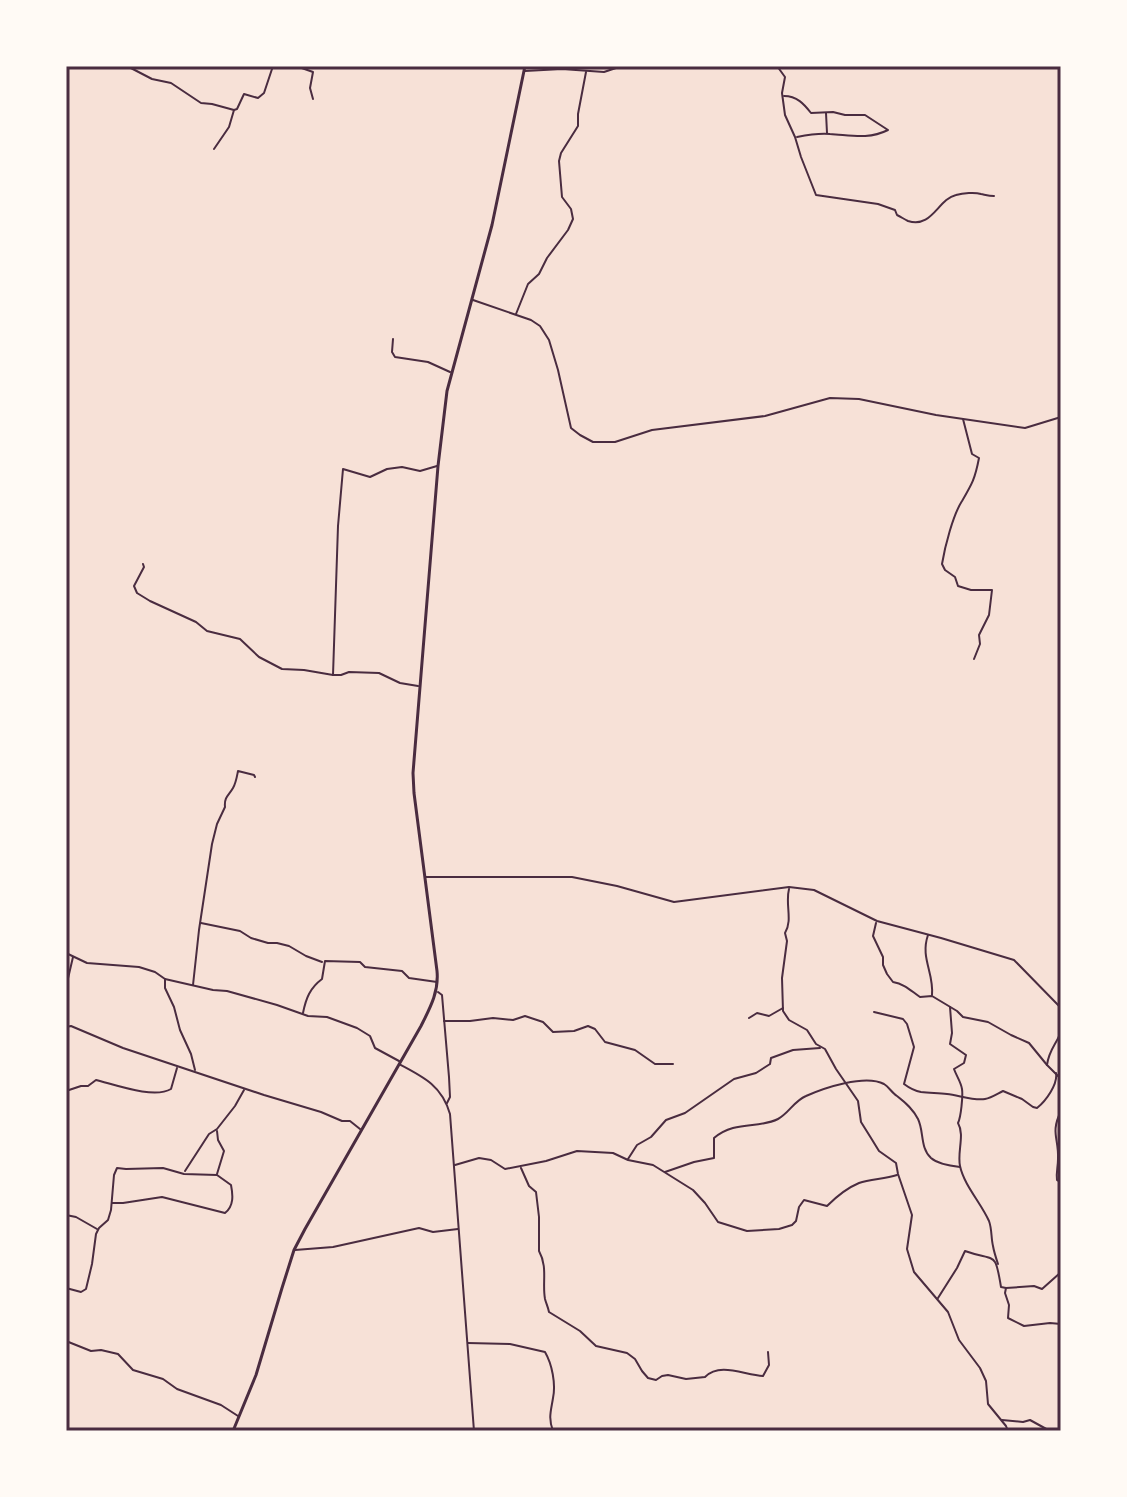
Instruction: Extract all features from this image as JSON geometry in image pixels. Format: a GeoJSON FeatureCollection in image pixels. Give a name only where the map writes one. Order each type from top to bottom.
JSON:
{"type":"FeatureCollection","features":[{"type":"Feature","properties":{"kind":"main road"},"geometry":{"type":"LineString","coordinates":[[233,1431],[256,1375],[294,1250],[421,1026],[438,982],[413,773],[438,466],[451,372],[492,225],[524,68]]}},
{"type":"Feature","properties":{"kind":"street"},"geometry":{"type":"LineString","coordinates":[[127,66],[152,79],[171,83],[201,103],[234,110]]}},
{"type":"Feature","properties":{"kind":"street"},"geometry":{"type":"LineString","coordinates":[[214,149],[229,127],[234,110],[244,94],[258,98],[264,93],[273,66]]}},
{"type":"Feature","properties":{"kind":"street"},"geometry":{"type":"LineString","coordinates":[[296,66],[313,72]]}},
{"type":"Feature","properties":{"kind":"street"},"geometry":{"type":"LineString","coordinates":[[313,66],[310,88],[313,99]]}},
{"type":"Feature","properties":{"kind":"street"},"geometry":{"type":"LineString","coordinates":[[524,68],[604,72],[622,66]]}},
{"type":"Feature","properties":{"kind":"street"},"geometry":{"type":"LineString","coordinates":[[777,66],[785,77],[782,96],[785,115],[816,195],[878,204],[914,222],[924,220],[938,210],[946,198],[957,194],[994,196]]}},
{"type":"Feature","properties":{"kind":"street"},"geometry":{"type":"LineString","coordinates":[[515,315],[528,284],[539,274],[573,219],[571,209],[562,197],[559,161],[578,126],[586,72]]}},
{"type":"Feature","properties":{"kind":"street"},"geometry":{"type":"LineString","coordinates":[[782,96],[798,100],[811,113],[865,115],[888,130],[877,136],[864,137],[827,133],[795,137]]}},
{"type":"Feature","properties":{"kind":"street"},"geometry":{"type":"LineString","coordinates":[[826,112],[827,133]]}},
{"type":"Feature","properties":{"kind":"street"},"geometry":{"type":"LineString","coordinates":[[471,300],[531,320],[540,326],[549,340],[571,428],[593,442],[615,442],[657,429],[765,416],[830,398],[859,399],[936,415],[1025,428],[1061,417]]}},
{"type":"Feature","properties":{"kind":"street"},"geometry":{"type":"LineString","coordinates":[[393,339],[392,352],[395,357],[428,362],[451,372]]}},
{"type":"Feature","properties":{"kind":"street"},"geometry":{"type":"LineString","coordinates":[[963,418],[972,454],[979,458],[969,493],[960,503],[942,564],[955,577],[958,586],[974,591],[992,590],[989,615],[979,635],[980,644],[974,659]]}},
{"type":"Feature","properties":{"kind":"street"},"geometry":{"type":"LineString","coordinates":[[333,675],[343,469],[370,477],[387,469],[402,467],[420,471],[438,466]]}},
{"type":"Feature","properties":{"kind":"street"},"geometry":{"type":"LineString","coordinates":[[143,564],[134,590],[212,633],[240,639],[259,657],[282,669],[333,675],[379,673],[400,683],[420,686]]}},
{"type":"Feature","properties":{"kind":"street"},"geometry":{"type":"LineString","coordinates":[[193,986],[217,824],[238,771],[255,777]]}},
{"type":"Feature","properties":{"kind":"street"},"geometry":{"type":"LineString","coordinates":[[425,877],[572,877],[674,902],[789,887],[814,890],[877,921],[1014,960],[1061,1008]]}},
{"type":"Feature","properties":{"kind":"street"},"geometry":{"type":"LineString","coordinates":[[789,887],[786,898],[789,927],[785,933],[787,941],[782,978],[783,1008],[789,1020],[807,1030],[816,1044],[825,1049],[858,1101],[861,1122],[879,1151],[896,1163],[912,1215],[907,1249],[914,1272],[948,1312],[959,1340],[986,1381],[988,1404],[1008,1431]]}},
{"type":"Feature","properties":{"kind":"street"},"geometry":{"type":"LineString","coordinates":[[877,921],[873,936],[893,982],[913,990],[920,997],[932,996],[963,1017],[988,1022],[1029,1043],[1061,1079]]}},
{"type":"Feature","properties":{"kind":"street"},"geometry":{"type":"LineString","coordinates":[[200,923],[289,946],[323,963],[360,962],[365,967],[394,969],[402,971],[409,978],[438,982]]}},
{"type":"Feature","properties":{"kind":"street"},"geometry":{"type":"LineString","coordinates":[[928,934],[925,958],[933,988],[932,996]]}},
{"type":"Feature","properties":{"kind":"street"},"geometry":{"type":"LineString","coordinates":[[66,953],[87,963],[139,967],[165,979],[227,991],[308,1016],[327,1017],[370,1036],[375,1048],[435,1085],[450,1114],[474,1431]]}},
{"type":"Feature","properties":{"kind":"street"},"geometry":{"type":"LineString","coordinates":[[66,987],[73,955]]}},
{"type":"Feature","properties":{"kind":"street"},"geometry":{"type":"LineString","coordinates":[[303,1014],[309,993],[322,979],[323,963]]}},
{"type":"Feature","properties":{"kind":"street"},"geometry":{"type":"LineString","coordinates":[[165,979],[165,988],[195,1071]]}},
{"type":"Feature","properties":{"kind":"street"},"geometry":{"type":"LineString","coordinates":[[436,991],[442,995],[450,1097],[447,1104]]}},
{"type":"Feature","properties":{"kind":"street"},"geometry":{"type":"LineString","coordinates":[[950,1007],[950,1044],[966,1055],[964,1063],[954,1069],[962,1090],[963,1115],[958,1125],[961,1127],[960,1167],[990,1223],[1001,1287],[1034,1286],[1042,1289],[1061,1270]]}},
{"type":"Feature","properties":{"kind":"street"},"geometry":{"type":"LineString","coordinates":[[749,1018],[757,1013],[769,1016],[783,1008]]}},
{"type":"Feature","properties":{"kind":"street"},"geometry":{"type":"LineString","coordinates":[[874,1012],[903,1019],[907,1024],[914,1047],[904,1085],[921,1092],[980,1100],[1003,1091],[1037,1108],[1056,1082],[1056,1073]]}},
{"type":"Feature","properties":{"kind":"street"},"geometry":{"type":"LineString","coordinates":[[444,1021],[513,1020],[525,1016],[543,1022],[553,1032],[574,1031],[588,1026],[595,1029],[605,1042],[635,1050],[655,1064],[673,1064]]}},
{"type":"Feature","properties":{"kind":"street"},"geometry":{"type":"LineString","coordinates":[[66,1027],[71,1026],[123,1048],[244,1089],[350,1121],[361,1129]]}},
{"type":"Feature","properties":{"kind":"street"},"geometry":{"type":"LineString","coordinates":[[1047,1065],[1052,1046],[1058,1041],[1061,1031]]}},
{"type":"Feature","properties":{"kind":"street"},"geometry":{"type":"LineString","coordinates":[[627,1160],[637,1145],[651,1137],[666,1120],[685,1113],[734,1079],[756,1073],[770,1064],[771,1058],[793,1050],[821,1047]]}},
{"type":"Feature","properties":{"kind":"street"},"geometry":{"type":"LineString","coordinates":[[66,1091],[88,1086],[96,1080],[154,1094],[165,1093],[171,1089],[178,1067]]}},
{"type":"Feature","properties":{"kind":"street"},"geometry":{"type":"LineString","coordinates":[[664,1172],[714,1158],[714,1138],[722,1132],[776,1120],[805,1096],[846,1083],[873,1081],[887,1086],[910,1105],[918,1118],[921,1138],[931,1158],[940,1164],[960,1167]]}},
{"type":"Feature","properties":{"kind":"street"},"geometry":{"type":"LineString","coordinates":[[184,1174],[209,1134],[217,1129],[235,1106],[244,1089]]}},
{"type":"Feature","properties":{"kind":"street"},"geometry":{"type":"LineString","coordinates":[[1061,1111],[1055,1129],[1059,1154],[1056,1176],[1061,1182]]}},
{"type":"Feature","properties":{"kind":"street"},"geometry":{"type":"LineString","coordinates":[[217,1129],[224,1151],[217,1175]]}},
{"type":"Feature","properties":{"kind":"street"},"geometry":{"type":"LineString","coordinates":[[455,1165],[479,1158],[491,1160],[505,1169],[546,1161],[569,1152],[613,1153],[627,1160],[653,1165],[693,1190],[718,1222],[755,1231],[792,1225],[804,1200],[827,1206],[862,1182],[898,1174]]}},
{"type":"Feature","properties":{"kind":"street"},"geometry":{"type":"LineString","coordinates":[[521,1166],[520,1171],[536,1192],[539,1251],[545,1271],[545,1296],[549,1312],[580,1331],[596,1346],[627,1353],[635,1359],[645,1376],[653,1380],[664,1375],[686,1379],[705,1377],[711,1371],[723,1369],[763,1376],[769,1365],[768,1352]]}},
{"type":"Feature","properties":{"kind":"street"},"geometry":{"type":"LineString","coordinates":[[66,1288],[81,1292],[86,1289],[95,1237],[98,1229],[108,1220],[117,1168],[163,1168],[184,1174],[217,1175],[231,1185],[233,1194],[231,1206],[225,1213],[169,1198],[112,1203]]}},
{"type":"Feature","properties":{"kind":"street"},"geometry":{"type":"LineString","coordinates":[[66,1215],[98,1229]]}},
{"type":"Feature","properties":{"kind":"street"},"geometry":{"type":"LineString","coordinates":[[294,1250],[333,1247],[419,1228],[433,1232],[458,1229]]}},
{"type":"Feature","properties":{"kind":"street"},"geometry":{"type":"LineString","coordinates":[[937,1299],[965,1251],[990,1257],[998,1264]]}},
{"type":"Feature","properties":{"kind":"street"},"geometry":{"type":"LineString","coordinates":[[1006,1288],[1008,1318],[1024,1326],[1061,1324]]}},
{"type":"Feature","properties":{"kind":"street"},"geometry":{"type":"LineString","coordinates":[[66,1341],[91,1351],[118,1354],[133,1370],[163,1379],[177,1389],[221,1405],[239,1417]]}},
{"type":"Feature","properties":{"kind":"street"},"geometry":{"type":"LineString","coordinates":[[468,1343],[510,1344],[545,1352],[550,1361],[553,1384],[549,1422],[553,1431]]}},
{"type":"Feature","properties":{"kind":"street"},"geometry":{"type":"LineString","coordinates":[[1001,1420],[1030,1420],[1050,1431]]}},
{"type":"Feature","properties":{"kind":"street"},"geometry":{"type":"LineString","coordinates":[[1057,1431],[1061,1428]]}}]}
